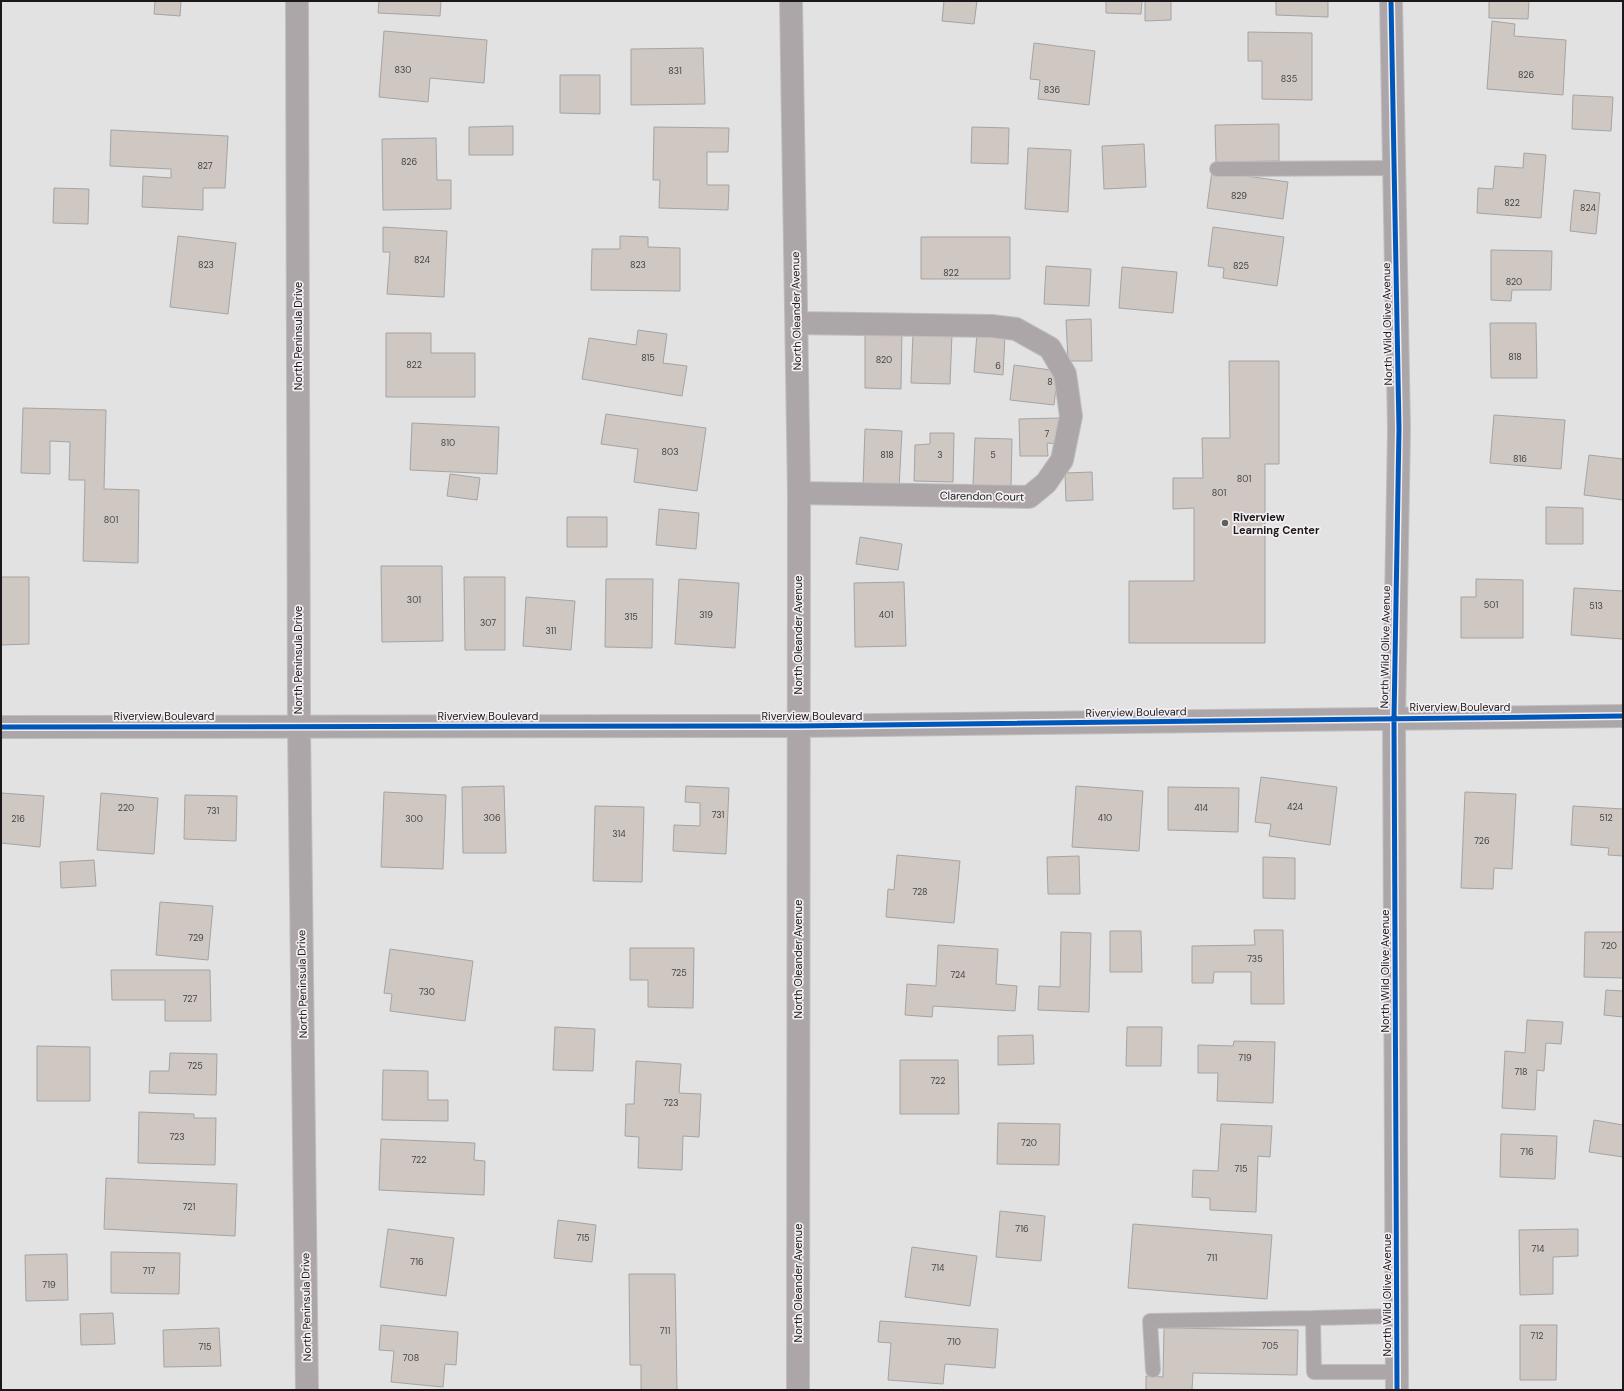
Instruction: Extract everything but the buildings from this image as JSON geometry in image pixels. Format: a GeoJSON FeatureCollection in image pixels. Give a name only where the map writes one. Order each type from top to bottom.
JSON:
{"type":"FeatureCollection","features":[{"type":"Feature","properties":{"kind":"street","name":"North Peninsula Drive"},"geometry":{"type":"LineString","coordinates":[[297,1],[299,726],[307,1390]]}},
{"type":"Feature","properties":{"kind":"street","name":"North Oleander Avenue"},"geometry":{"type":"LineString","coordinates":[[791,1],[799,493],[798,1390]]}},
{"type":"Feature","properties":{"kind":"street","name":"North Wild Olive Avenue"},"geometry":{"type":"LineString","coordinates":[[1391,1],[1399,429],[1394,718],[1398,1316],[1397,1381]]}},
{"type":"Feature","properties":{"kind":"street","name":"Clarendon Court"},"geometry":{"type":"LineString","coordinates":[[797,323],[992,326],[1016,329],[1050,348],[1065,374],[1071,416],[1062,460],[1046,483],[1029,497],[799,493]]}},
{"type":"Feature","properties":{"kind":"street","name":"Riverview Boulevard"},"geometry":{"type":"LineString","coordinates":[[1,727],[798,726],[1623,716]]}},
{"type":"Feature","properties":{"kind":"lane"},"geometry":{"type":"LineString","coordinates":[[1217,169],[1394,168]]}},
{"type":"Feature","properties":{"kind":"lane"},"geometry":{"type":"LineString","coordinates":[[1153,1370],[1150,1321],[1398,1316]]}},
{"type":"Feature","properties":{"kind":"lane"},"geometry":{"type":"LineString","coordinates":[[1313,1318],[1314,1372],[1397,1381]]}},
{"type":"Feature","properties":{"kind":"cycle path"},"geometry":{"type":"LineString","coordinates":[[1391,1],[1399,429],[1394,718],[1397,1390]]}},
{"type":"Feature","properties":{"kind":"cycle path"},"geometry":{"type":"LineString","coordinates":[[1,727],[798,726],[1623,716]]}},
{"type":"Feature","properties":{"kind":"place","name":"Riverview Learning Center"},"geometry":{"type":"Point","coordinates":[1225,523]}}]}
